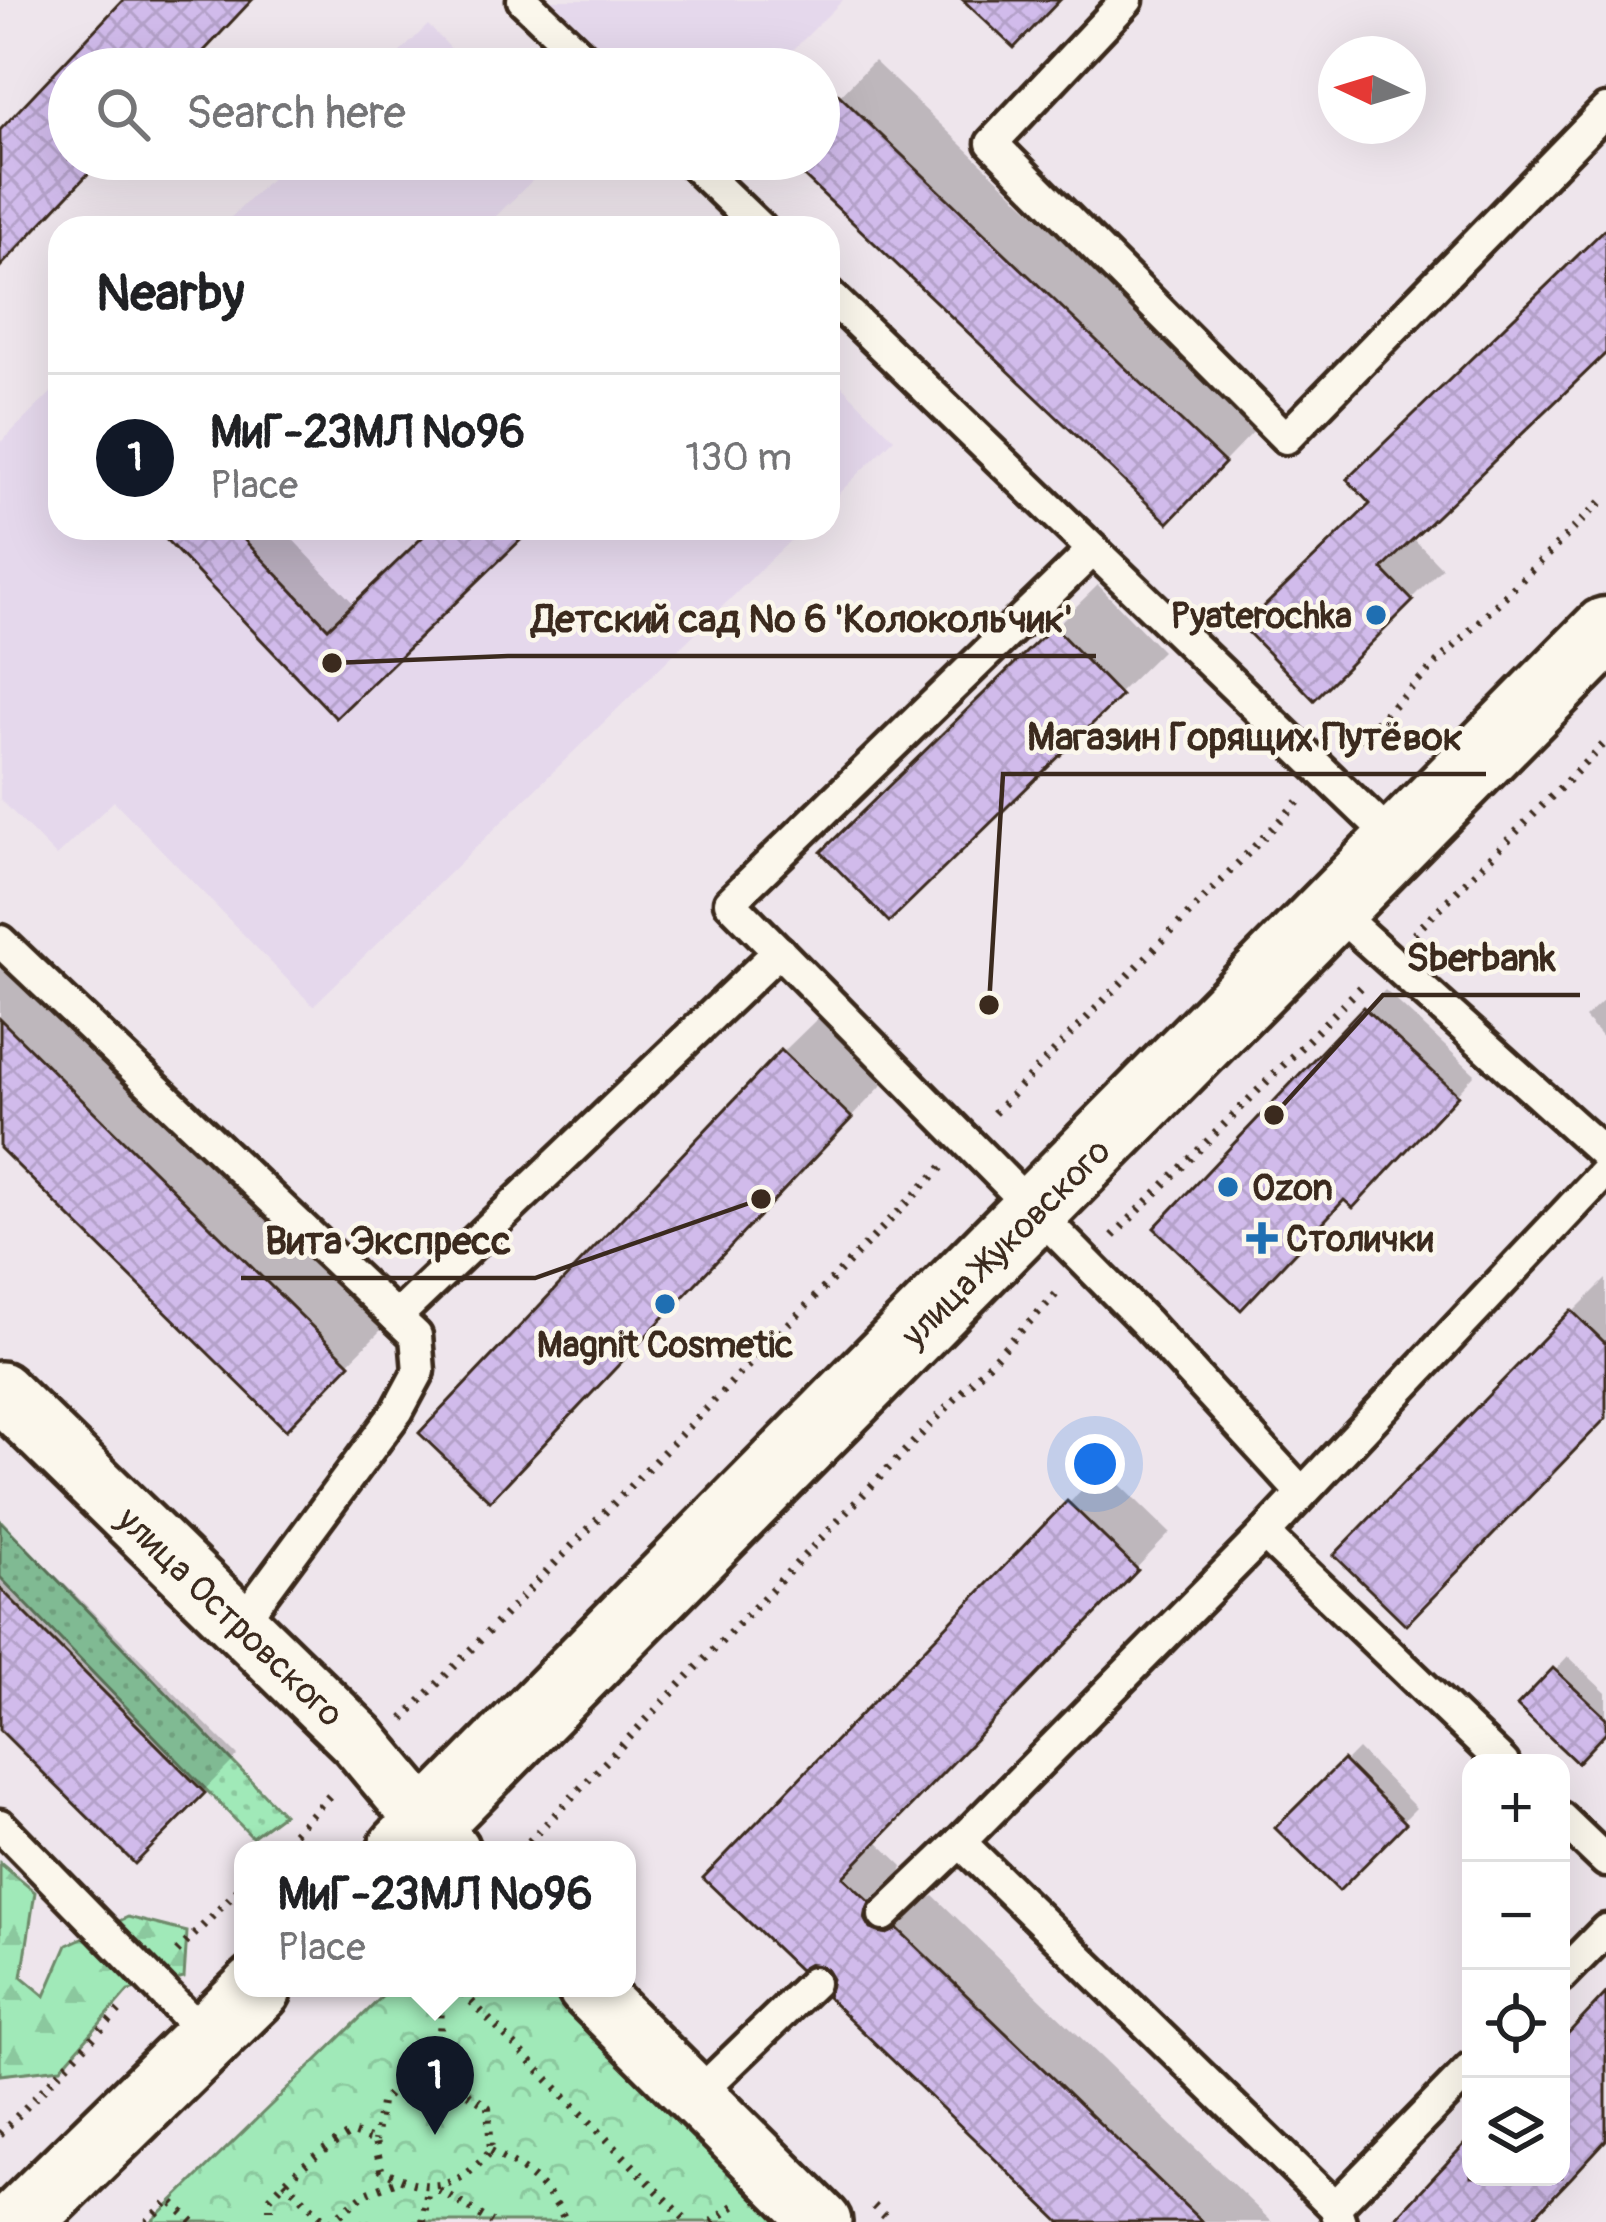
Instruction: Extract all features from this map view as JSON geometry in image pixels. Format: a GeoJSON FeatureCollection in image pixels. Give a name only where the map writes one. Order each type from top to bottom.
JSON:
{"type":"FeatureCollection","features":[{"type":"Feature","properties":{"kind":"street","name":"улица Жуковского"},"geometry":{"type":"LineString","coordinates":[[428,1841],[1036,1211],[1606,631]]}},
{"type":"Feature","properties":{"kind":"street","name":"улица Островского"},"geometry":{"type":"LineString","coordinates":[[0,1391],[358,1740],[425,1841]]}},
{"type":"Feature","properties":{"kind":"street"},"geometry":{"type":"LineString","coordinates":[[19,2222],[249,1997]]}},
{"type":"Feature","properties":{"kind":"street"},"geometry":{"type":"LineString","coordinates":[[596,1997],[822,2222]]}},
{"type":"Feature","properties":{"kind":"lane"},"geometry":{"type":"LineString","coordinates":[[523,0],[573,48]]}},
{"type":"Feature","properties":{"kind":"lane"},"geometry":{"type":"LineString","coordinates":[[1127,0],[992,143],[1286,438],[1606,110]]}},
{"type":"Feature","properties":{"kind":"lane"},"geometry":{"type":"LineString","coordinates":[[710,180],[747,216]]}},
{"type":"Feature","properties":{"kind":"lane"},"geometry":{"type":"LineString","coordinates":[[840,306],[1397,843]]}},
{"type":"Feature","properties":{"kind":"lane"},"geometry":{"type":"LineString","coordinates":[[1094,550],[730,902],[1036,1211],[1302,1493]]}},
{"type":"Feature","properties":{"kind":"lane"},"geometry":{"type":"LineString","coordinates":[[1333,909],[1606,1155]]}},
{"type":"Feature","properties":{"kind":"lane"},"geometry":{"type":"LineString","coordinates":[[0,941],[416,1336],[419,1371],[398,1410],[240,1624]]}},
{"type":"Feature","properties":{"kind":"lane"},"geometry":{"type":"LineString","coordinates":[[396,1317],[779,951]]}},
{"type":"Feature","properties":{"kind":"lane"},"geometry":{"type":"LineString","coordinates":[[884,1915],[1264,1534],[1606,1171]]}},
{"type":"Feature","properties":{"kind":"lane"},"geometry":{"type":"LineString","coordinates":[[1264,1534],[1494,1754]]}},
{"type":"Feature","properties":{"kind":"lane"},"geometry":{"type":"LineString","coordinates":[[0,1826],[208,2038]]}},
{"type":"Feature","properties":{"kind":"lane"},"geometry":{"type":"LineString","coordinates":[[1570,1827],[1606,1861]]}},
{"type":"Feature","properties":{"kind":"lane"},"geometry":{"type":"LineString","coordinates":[[960,1842],[1337,2214],[1462,2078]]}},
{"type":"Feature","properties":{"kind":"lane"},"geometry":{"type":"LineString","coordinates":[[1567,1970],[1606,1930]]}},
{"type":"Feature","properties":{"kind":"lane"},"geometry":{"type":"LineString","coordinates":[[696,2096],[813,1983]]}},
{"type":"Feature","properties":{"kind":"path"},"geometry":{"type":"LineString","coordinates":[[436,1997],[441,2000]]}},
{"type":"Feature","properties":{"kind":"path"},"geometry":{"type":"LineString","coordinates":[[441,2000],[449,1997]]}},
{"type":"Feature","properties":{"kind":"path"},"geometry":{"type":"LineString","coordinates":[[467,1997],[688,2222]]}},
{"type":"Feature","properties":{"kind":"path"},"geometry":{"type":"LineString","coordinates":[[439,2074],[441,2000]]}},
{"type":"Feature","properties":{"kind":"path"},"geometry":{"type":"LineString","coordinates":[[439,2190],[472,2172],[491,2151],[488,2107],[439,2074],[402,2079],[380,2103],[375,2141],[381,2169],[400,2180],[439,2190],[492,2222]]}},
{"type":"Feature","properties":{"kind":"path"},"geometry":{"type":"LineString","coordinates":[[270,2222],[270,2198],[308,2157],[352,2133],[375,2141]]}},
{"type":"Feature","properties":{"kind":"path"},"geometry":{"type":"LineString","coordinates":[[491,2151],[521,2167],[556,2199],[566,2222]]}},
{"type":"Feature","properties":{"kind":"path"},"geometry":{"type":"LineString","coordinates":[[285,2182],[328,2222],[366,2193],[400,2180]]}},
{"type":"Feature","properties":{"kind":"path"},"geometry":{"type":"LineString","coordinates":[[423,2222],[428,2188]]}},
{"type":"Feature","properties":{"kind":"path"},"geometry":{"type":"LineString","coordinates":[[147,2222],[170,2200],[193,2222]]}},
{"type":"Feature","properties":{"kind":"shaded area"},"geometry":{"type":"Polygon","coordinates":[[[538,0],[843,0],[795,48],[585,48],[538,0]]]}},
{"type":"Feature","properties":{"kind":"shaded area"},"geometry":{"type":"Polygon","coordinates":[[[428,25],[450,48],[404,48],[428,25]]]}},
{"type":"Feature","properties":{"kind":"shaded area"},"geometry":{"type":"Polygon","coordinates":[[[269,180],[533,180],[496,216],[232,216],[269,180]]]}},
{"type":"Feature","properties":{"kind":"shaded area"},"geometry":{"type":"Polygon","coordinates":[[[840,384],[894,439],[840,492],[840,384]]]}},
{"type":"Feature","properties":{"kind":"shaded area"},"geometry":{"type":"Polygon","coordinates":[[[48,396],[48,540],[791,540],[313,1006],[114,801],[56,856],[0,799],[0,443],[48,396]]]}},
{"type":"Feature","properties":{"kind":"green space"},"geometry":{"type":"Polygon","coordinates":[[[0,1520],[283,1814],[252,1837],[0,1577],[0,1520]]]}},
{"type":"Feature","properties":{"kind":"green space"},"geometry":{"type":"Polygon","coordinates":[[[0,1863],[35,1892],[22,1977],[45,1996],[67,1945],[128,1917],[187,1932],[184,1978],[128,1991],[61,2068],[0,2075],[0,1863]]]}},
{"type":"Feature","properties":{"kind":"green space"},"geometry":{"type":"Polygon","coordinates":[[[382,1997],[564,1997],[781,2222],[151,2222],[382,1997]]]}},
{"type":"Feature","properties":{"kind":"building"},"geometry":{"type":"Polygon","coordinates":[[[123,0],[252,0],[207,48],[78,48],[123,0]]]}},
{"type":"Feature","properties":{"kind":"building"},"geometry":{"type":"Polygon","coordinates":[[[963,0],[1060,0],[1014,48],[963,0]]]}},
{"type":"Feature","properties":{"kind":"building"},"geometry":{"type":"Polygon","coordinates":[[[48,79],[48,180],[82,180],[0,267],[0,130],[48,79]]]}},
{"type":"Feature","properties":{"kind":"building"},"geometry":{"type":"Polygon","coordinates":[[[840,96],[1225,463],[1168,523],[808,180],[840,180],[840,96]]]}},
{"type":"Feature","properties":{"kind":"building"},"geometry":{"type":"Polygon","coordinates":[[[1606,228],[1606,353],[1382,569],[1413,601],[1314,700],[1243,627],[1370,504],[1347,479],[1606,228]]]}},
{"type":"Feature","properties":{"kind":"building"},"geometry":{"type":"Polygon","coordinates":[[[166,540],[244,540],[328,628],[420,540],[521,540],[336,718],[166,540]]]}},
{"type":"Feature","properties":{"kind":"building"},"geometry":{"type":"Polygon","coordinates":[[[1053,626],[1121,696],[889,922],[821,852],[1053,626]]]}},
{"type":"Feature","properties":{"kind":"building"},"geometry":{"type":"Polygon","coordinates":[[[1363,1007],[1458,1095],[1353,1208],[1344,1200],[1241,1310],[1154,1228],[1363,1007]]]}},
{"type":"Feature","properties":{"kind":"building"},"geometry":{"type":"Polygon","coordinates":[[[0,1019],[350,1364],[286,1430],[0,1148],[0,1019]]]}},
{"type":"Feature","properties":{"kind":"building"},"geometry":{"type":"Polygon","coordinates":[[[781,1050],[852,1118],[490,1501],[419,1433],[781,1050]]]}},
{"type":"Feature","properties":{"kind":"building"},"geometry":{"type":"Polygon","coordinates":[[[1571,1310],[1606,1344],[1606,1418],[1406,1625],[1334,1555],[1571,1310]]]}},
{"type":"Feature","properties":{"kind":"building"},"geometry":{"type":"Polygon","coordinates":[[[1067,1501],[1138,1570],[843,1877],[870,1902],[865,1918],[871,1929],[887,1934],[898,1929],[1202,2222],[1060,2222],[827,1997],[832,1979],[826,1969],[809,1964],[799,1970],[703,1878],[1067,1501]]]}},
{"type":"Feature","properties":{"kind":"building"},"geometry":{"type":"Polygon","coordinates":[[[0,1588],[205,1793],[135,1864],[0,1730],[0,1588]]]}},
{"type":"Feature","properties":{"kind":"building"},"geometry":{"type":"Polygon","coordinates":[[[1553,1668],[1606,1718],[1606,1732],[1577,1763],[1517,1706],[1553,1668]]]}},
{"type":"Feature","properties":{"kind":"building"},"geometry":{"type":"Polygon","coordinates":[[[1343,1760],[1406,1823],[1339,1891],[1275,1828],[1343,1760]]]}},
{"type":"Feature","properties":{"kind":"building"},"geometry":{"type":"Polygon","coordinates":[[[1606,1993],[1606,2140],[1570,2179],[1570,2078],[1570,2031],[1606,1993]]]}},
{"type":"Feature","properties":{"kind":"building"},"geometry":{"type":"Polygon","coordinates":[[[1462,2147],[1462,2186],[1563,2186],[1529,2222],[1392,2222],[1462,2147]]]}},
{"type":"Feature","properties":{"kind":"place","name":"Pyaterochka"},"geometry":{"type":"Point","coordinates":[1376,615]}},
{"type":"Feature","properties":{"kind":"place","name":"Детский сад № 6 'Колокольчик'"},"geometry":{"type":"Point","coordinates":[332,663]}},
{"type":"Feature","properties":{"kind":"place","name":"Магазин Горящих Путёвок"},"geometry":{"type":"Point","coordinates":[989,1005]}},
{"type":"Feature","properties":{"kind":"place","name":"Sberbank"},"geometry":{"type":"Point","coordinates":[1274,1115]}},
{"type":"Feature","properties":{"kind":"place","name":"Ozon"},"geometry":{"type":"Point","coordinates":[1228,1187]}},
{"type":"Feature","properties":{"kind":"place","name":"Вита Экспресс"},"geometry":{"type":"Point","coordinates":[761,1199]}},
{"type":"Feature","properties":{"kind":"place","name":"Столички"},"geometry":{"type":"Point","coordinates":[1262,1238]}},
{"type":"Feature","properties":{"kind":"place","name":"Magnit Cosmetic"},"geometry":{"type":"Point","coordinates":[665,1304]}},
{"type":"Feature","properties":{"kind":"place","name":"МиГ-23МЛ №96"},"geometry":{"type":"Point","coordinates":[435,2135]}}]}
